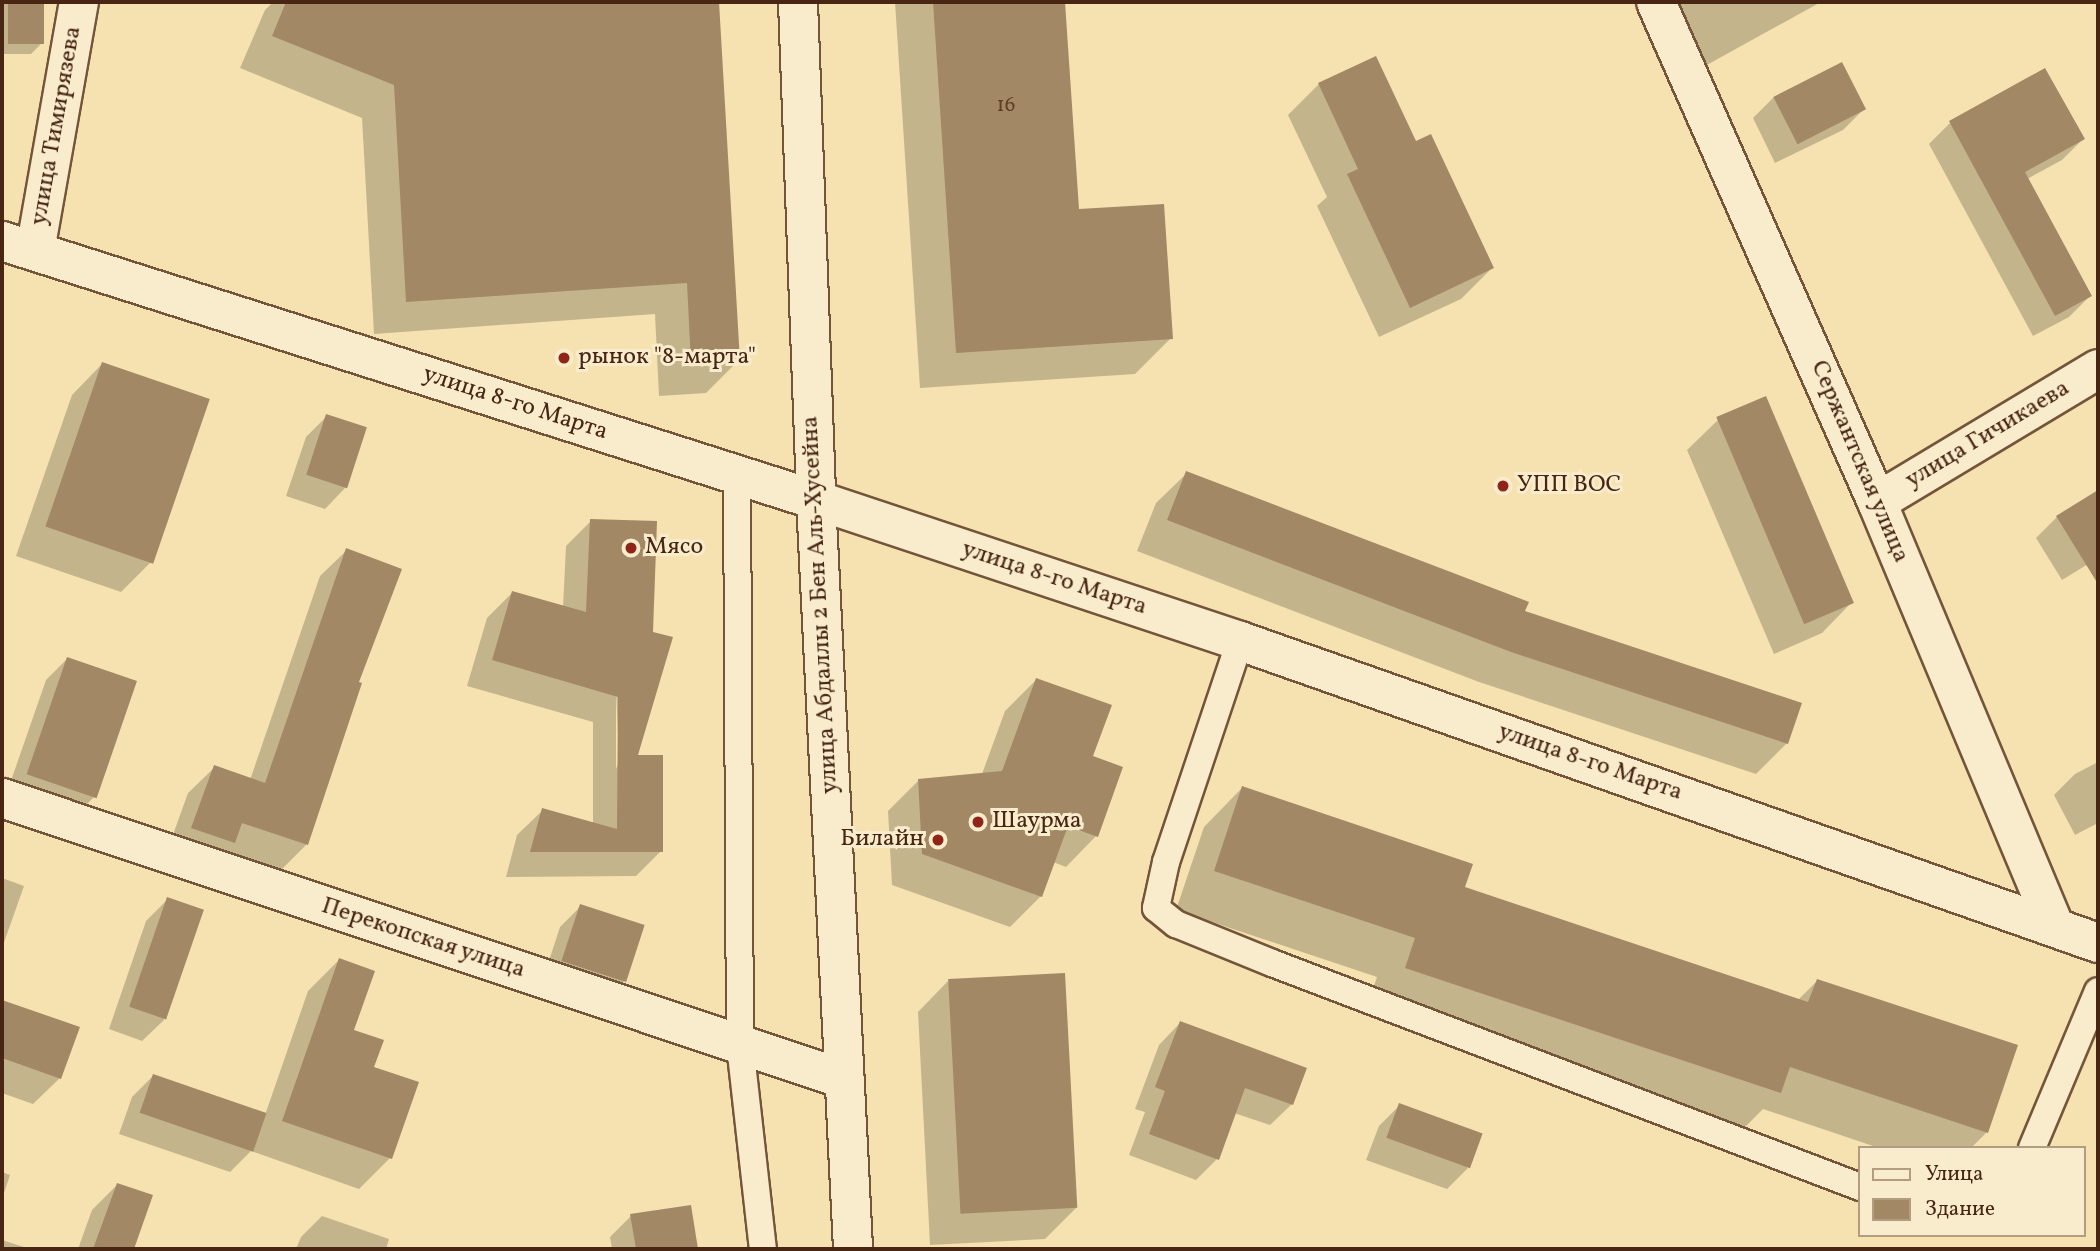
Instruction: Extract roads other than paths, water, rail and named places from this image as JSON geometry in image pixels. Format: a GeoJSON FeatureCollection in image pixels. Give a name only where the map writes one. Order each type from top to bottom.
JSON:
{"type":"FeatureCollection","features":[{"type":"Feature","properties":{"kind":"street","name":"улица Тимирязева"},"geometry":{"type":"LineString","coordinates":[[18,246],[79,2]]}},
{"type":"Feature","properties":{"kind":"street","name":"улица Абдаллы 2 Бен Аль-Хусейна"},"geometry":{"type":"LineString","coordinates":[[797,2],[816,500],[853,1249]]}},
{"type":"Feature","properties":{"kind":"street","name":"Сержантская улица"},"geometry":{"type":"LineString","coordinates":[[1656,2],[1877,502],[2054,926]]}},
{"type":"Feature","properties":{"kind":"street","name":"улица 8-го Марта"},"geometry":{"type":"LineString","coordinates":[[18,246],[816,500],[1240,641],[2098,943]]}},
{"type":"Feature","properties":{"kind":"street","name":"улица Гичикаева"},"geometry":{"type":"LineString","coordinates":[[1877,502],[2098,369]]}},
{"type":"Feature","properties":{"kind":"street","name":"Перекопская улица"},"geometry":{"type":"LineString","coordinates":[[2,798],[844,1079]]}},
{"type":"Feature","properties":{"kind":"lane"},"geometry":{"type":"LineString","coordinates":[[737,475],[740,1045],[763,1249]]}},
{"type":"Feature","properties":{"kind":"lane"},"geometry":{"type":"LineString","coordinates":[[1240,641],[1166,862],[1156,908],[1176,924],[1272,963],[1858,1186]]}},
{"type":"Feature","properties":{"kind":"lane"},"geometry":{"type":"LineString","coordinates":[[2033,1146],[2098,991]]}},
{"type":"Feature","properties":{"kind":"place","name":"рынок \"8-марта\""},"geometry":{"type":"Point","coordinates":[564,358]}},
{"type":"Feature","properties":{"kind":"place","name":"УПП ВОС"},"geometry":{"type":"Point","coordinates":[1503,486]}},
{"type":"Feature","properties":{"kind":"place","name":"Мясо"},"geometry":{"type":"Point","coordinates":[631,548]}},
{"type":"Feature","properties":{"kind":"place","name":"Шаурма"},"geometry":{"type":"Point","coordinates":[978,822]}},
{"type":"Feature","properties":{"kind":"place","name":"Билайн"},"geometry":{"type":"Point","coordinates":[938,840]}}]}
